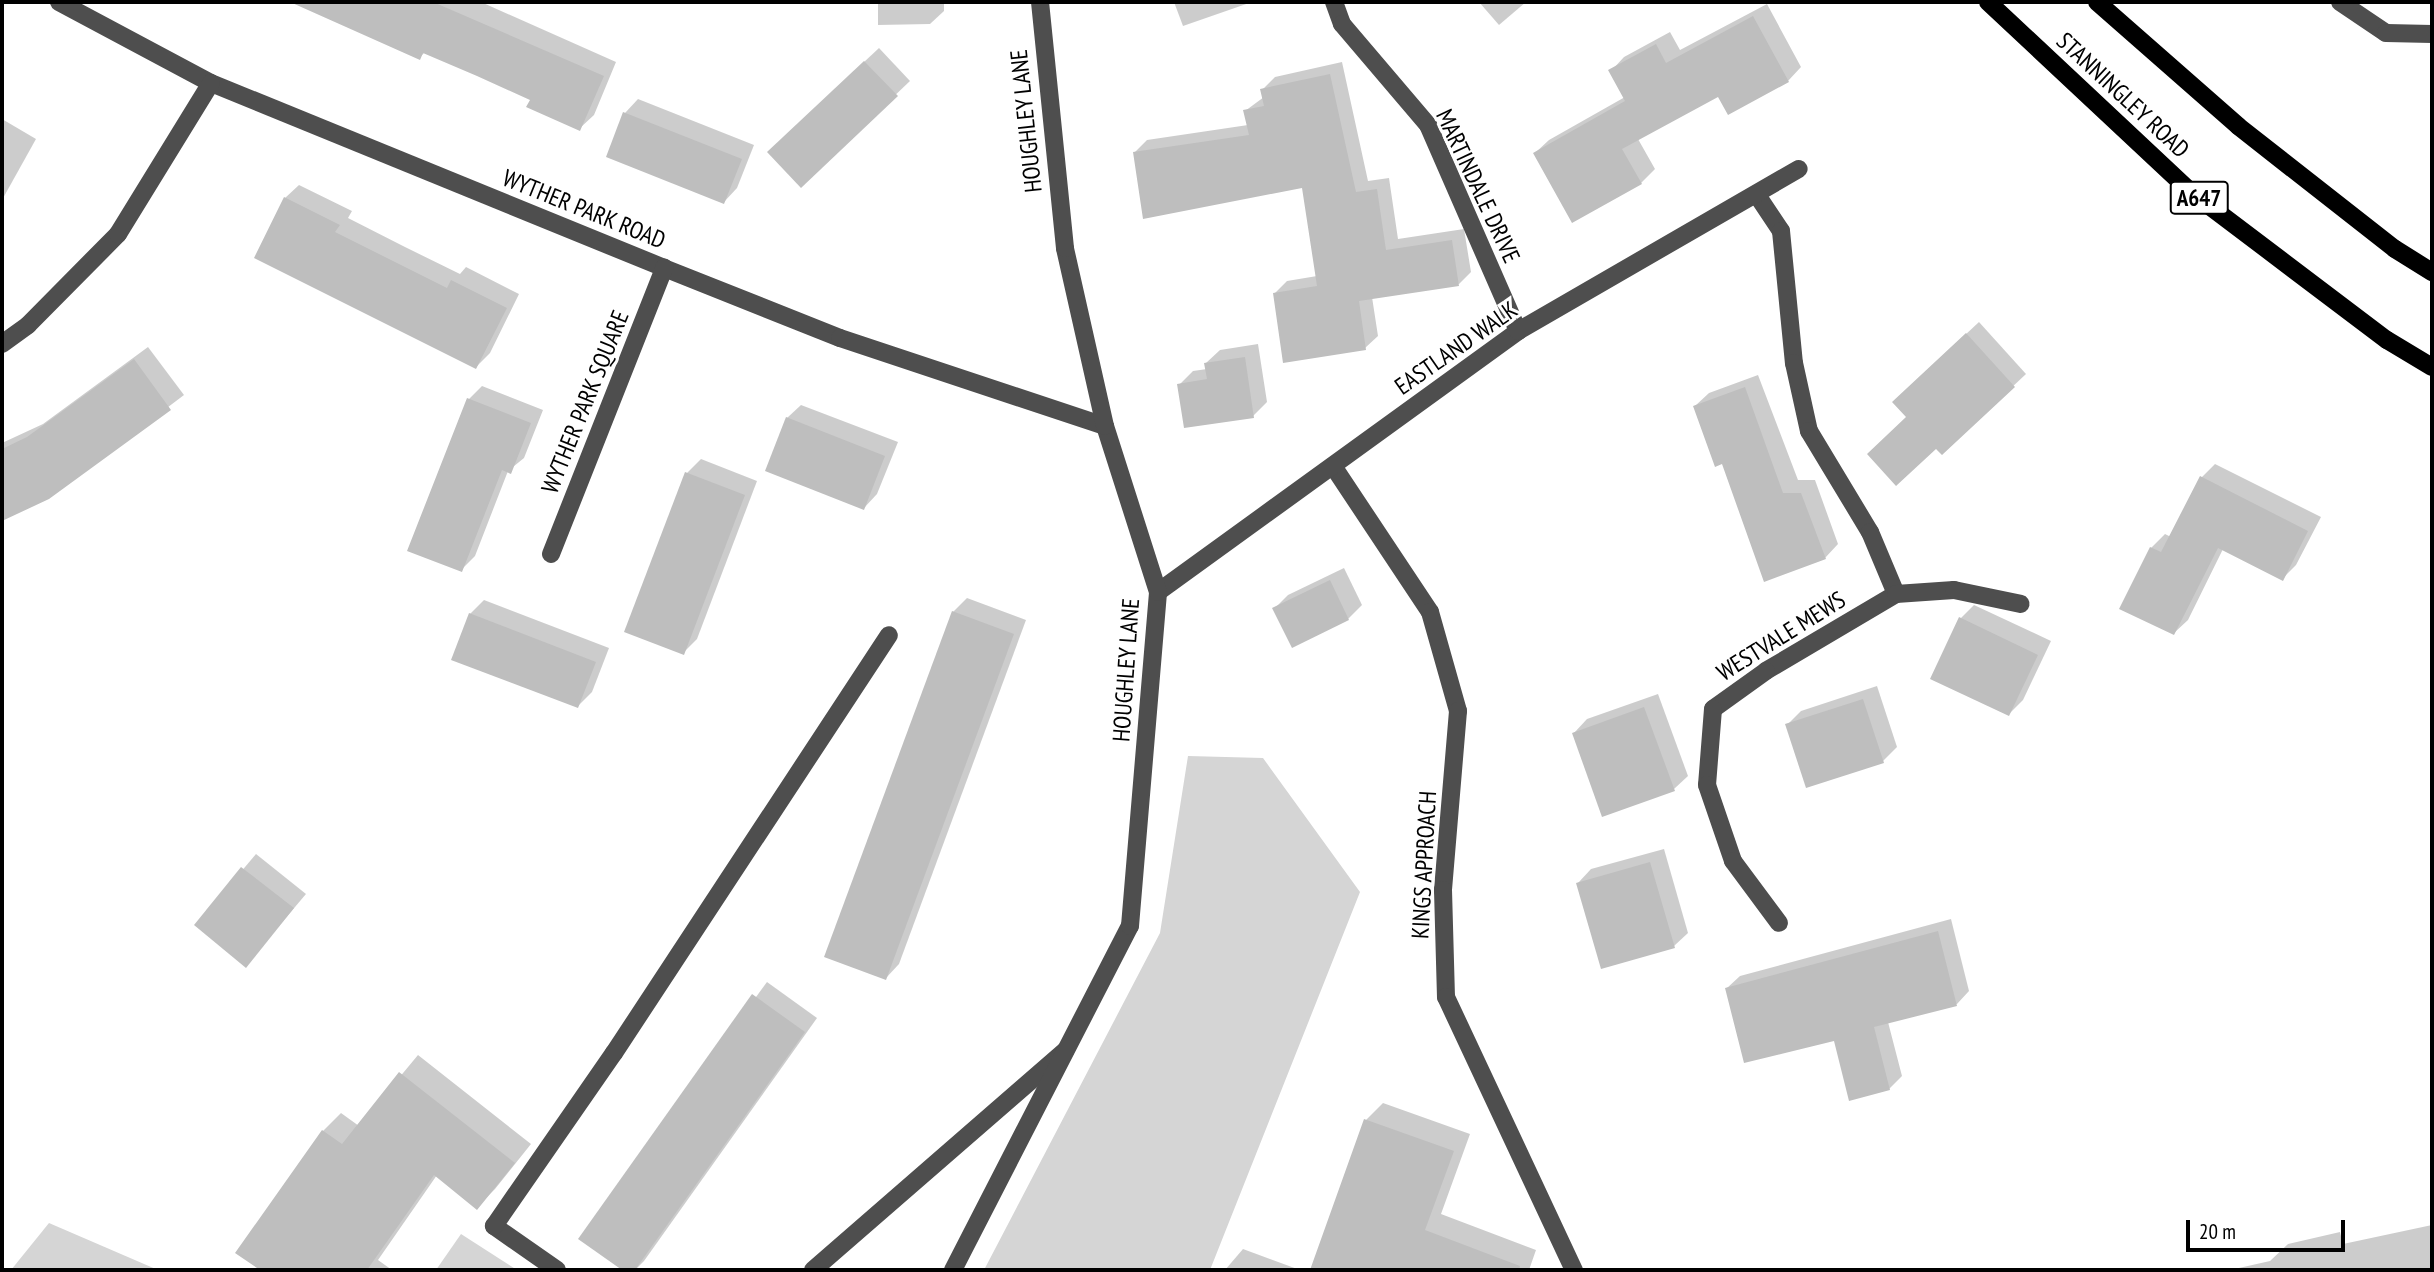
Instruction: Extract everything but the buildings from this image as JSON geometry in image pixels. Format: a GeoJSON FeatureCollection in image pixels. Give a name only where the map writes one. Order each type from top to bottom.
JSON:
{"type":"FeatureCollection","features":[{"type":"Feature","properties":{"kind":"main road","name":"STANNINGLEY ROAD"},"geometry":{"type":"LineString","coordinates":[[1989,2],[2191,192],[2387,340],[2432,367]]}},
{"type":"Feature","properties":{"kind":"main road","name":"STANNINGLEY ROAD"},"geometry":{"type":"LineString","coordinates":[[2097,2],[2238,126],[2395,248],[2432,272]]}},
{"type":"Feature","properties":{"kind":"street","name":"WYTHER PARK ROAD"},"geometry":{"type":"LineString","coordinates":[[59,2],[211,83],[664,268],[840,338],[1105,426]]}},
{"type":"Feature","properties":{"kind":"street","name":"HOUGHLEY LANE"},"geometry":{"type":"LineString","coordinates":[[953,1270],[1073,1044],[1130,926],[1158,592],[1105,426],[1065,248],[1040,2]]}},
{"type":"Feature","properties":{"kind":"street","name":"MARTINDALE DRIVE"},"geometry":{"type":"LineString","coordinates":[[1334,2],[1342,24],[1428,125],[1518,331]]}},
{"type":"Feature","properties":{"kind":"street"},"geometry":{"type":"LineString","coordinates":[[2340,2],[2386,33],[2432,34]]}},
{"type":"Feature","properties":{"kind":"street"},"geometry":{"type":"LineString","coordinates":[[2,344],[28,325],[118,234],[211,83]]}},
{"type":"Feature","properties":{"kind":"street","name":"EASTLAND WALK"},"geometry":{"type":"LineString","coordinates":[[1158,592],[1518,331],[1799,169]]}},
{"type":"Feature","properties":{"kind":"street"},"geometry":{"type":"LineString","coordinates":[[1757,195],[1781,231],[1794,363],[1809,431],[1870,532],[1896,594]]}},
{"type":"Feature","properties":{"kind":"street","name":"WYTHER PARK SQUARE"},"geometry":{"type":"LineString","coordinates":[[551,554],[664,268]]}},
{"type":"Feature","properties":{"kind":"street","name":"KINGS APPROACH"},"geometry":{"type":"LineString","coordinates":[[1333,466],[1434,624],[1458,711],[1443,890],[1446,997],[1574,1270]]}},
{"type":"Feature","properties":{"kind":"street","name":"WESTVALE MEWS"},"geometry":{"type":"LineString","coordinates":[[1779,923],[1734,861],[1707,785],[1713,709],[1766,671],[1896,594],[1954,590],[2021,604]]}},
{"type":"Feature","properties":{"kind":"street"},"geometry":{"type":"LineString","coordinates":[[557,1270],[494,1226],[614,1053],[890,635]]}},
{"type":"Feature","properties":{"kind":"street"},"geometry":{"type":"LineString","coordinates":[[813,1270],[1073,1044]]}},
{"type":"Feature","properties":{"kind":"shaded area"},"geometry":{"type":"Polygon","coordinates":[[[1188,756],[1263,758],[1360,892],[1210,1270],[984,1270],[1160,933],[1188,756]]]}},
{"type":"Feature","properties":{"kind":"shaded area"},"geometry":{"type":"Polygon","coordinates":[[[49,1223],[158,1270],[11,1270],[49,1223]]]}},
{"type":"Feature","properties":{"kind":"shaded area"},"geometry":{"type":"Polygon","coordinates":[[[461,1234],[517,1270],[436,1270],[461,1234]]]}}]}
